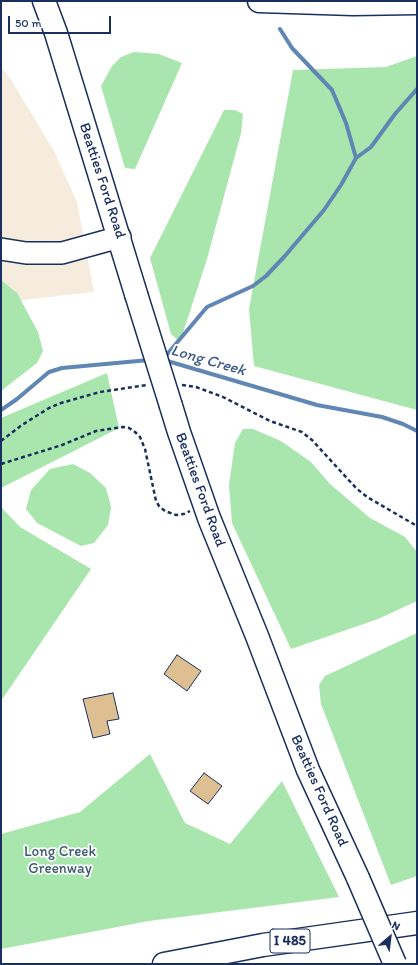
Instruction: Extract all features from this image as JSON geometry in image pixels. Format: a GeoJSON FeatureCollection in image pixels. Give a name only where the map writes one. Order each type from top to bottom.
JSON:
{"type":"FeatureCollection","features":[{"type":"Feature","properties":{"kind":"main road","name":"Beatties Ford Road"},"geometry":{"type":"LineString","coordinates":[[44,1],[56,33],[120,237],[179,432],[204,504],[257,636],[308,770],[358,878],[395,964]]}},
{"type":"Feature","properties":{"kind":"main road"},"geometry":{"type":"LineString","coordinates":[[259,1],[338,4],[417,3]]}},
{"type":"Feature","properties":{"kind":"main road","name":"I 485"},"geometry":{"type":"LineString","coordinates":[[164,964],[263,945],[417,923]]}},
{"type":"Feature","properties":{"kind":"street"},"geometry":{"type":"LineString","coordinates":[[1,249],[26,254],[62,253],[120,237]]}},
{"type":"Feature","properties":{"kind":"path"},"geometry":{"type":"LineString","coordinates":[[1,464],[62,445],[96,431],[123,427],[129,428],[140,437],[145,449],[156,501],[159,506],[165,511],[176,515],[184,514],[204,504]]}},
{"type":"Feature","properties":{"kind":"path"},"geometry":{"type":"LineString","coordinates":[[324,452],[356,488],[367,497],[417,526]]}},
{"type":"Feature","properties":{"kind":"shaded area"},"geometry":{"type":"Polygon","coordinates":[[[1,67],[10,78],[54,151],[77,202],[94,292],[23,300],[1,314],[1,67]]]}},
{"type":"Feature","properties":{"kind":"green space"},"geometry":{"type":"Polygon","coordinates":[[[134,52],[159,54],[182,63],[135,169],[125,168],[101,86],[112,66],[121,57],[134,52]]]}},
{"type":"Feature","properties":{"kind":"green space"},"geometry":{"type":"Polygon","coordinates":[[[417,56],[417,410],[254,366],[249,309],[293,70],[386,67],[417,56]]]}},
{"type":"Feature","properties":{"kind":"green space"},"geometry":{"type":"Polygon","coordinates":[[[224,110],[235,110],[243,114],[241,133],[207,259],[180,342],[171,334],[150,258],[224,110]]]}},
{"type":"Feature","properties":{"kind":"green space"},"geometry":{"type":"Polygon","coordinates":[[[1,280],[17,293],[38,332],[43,351],[37,363],[1,391],[1,280]]]}},
{"type":"Feature","properties":{"kind":"green space"},"geometry":{"type":"Polygon","coordinates":[[[107,373],[119,428],[1,488],[1,418],[107,373]]]}},
{"type":"Feature","properties":{"kind":"green space"},"geometry":{"type":"Polygon","coordinates":[[[243,429],[253,429],[281,441],[311,462],[330,484],[370,518],[405,537],[417,552],[417,601],[378,619],[291,649],[232,523],[229,485],[235,443],[243,429]]]}},
{"type":"Feature","properties":{"kind":"green space"},"geometry":{"type":"Polygon","coordinates":[[[73,464],[90,473],[106,488],[111,507],[108,525],[94,543],[81,546],[37,523],[26,509],[31,490],[50,469],[73,464]]]}},
{"type":"Feature","properties":{"kind":"green space"},"geometry":{"type":"Polygon","coordinates":[[[1,507],[20,527],[91,569],[1,701],[1,507]]]}},
{"type":"Feature","properties":{"kind":"green space"},"geometry":{"type":"Polygon","coordinates":[[[417,633],[417,876],[391,885],[321,704],[319,685],[325,676],[417,633]]]}},
{"type":"Feature","properties":{"kind":"green space","name":"Long Creek Greenway"},"geometry":{"type":"Polygon","coordinates":[[[150,754],[185,823],[230,844],[282,781],[339,897],[149,921],[1,949],[1,834],[80,812],[150,754]]]}},
{"type":"Feature","properties":{"kind":"building"},"geometry":{"type":"Polygon","coordinates":[[[177,655],[201,671],[187,691],[164,674],[177,655]]]}},
{"type":"Feature","properties":{"kind":"building"},"geometry":{"type":"Polygon","coordinates":[[[113,693],[119,719],[107,721],[110,734],[93,738],[83,699],[113,693]]]}},
{"type":"Feature","properties":{"kind":"building"},"geometry":{"type":"Polygon","coordinates":[[[204,773],[222,786],[208,804],[190,791],[204,773]]]}},
{"type":"Feature","properties":{"kind":"waterway"},"geometry":{"type":"LineString","coordinates":[[280,29],[292,48],[332,90],[346,123],[356,158]]}},
{"type":"Feature","properties":{"kind":"waterway"},"geometry":{"type":"LineString","coordinates":[[164,358],[207,307],[253,286],[266,276],[284,257],[324,210],[341,185],[356,158],[371,147],[395,114],[417,89]]}},
{"type":"Feature","properties":{"kind":"waterway","name":"Long Creek"},"geometry":{"type":"LineString","coordinates":[[1,410],[17,399],[49,372],[62,368],[149,360]]}},
{"type":"Feature","properties":{"kind":"waterway","name":"Long Creek"},"geometry":{"type":"LineString","coordinates":[[164,360],[317,405],[382,417],[403,424],[417,431]]}}]}
